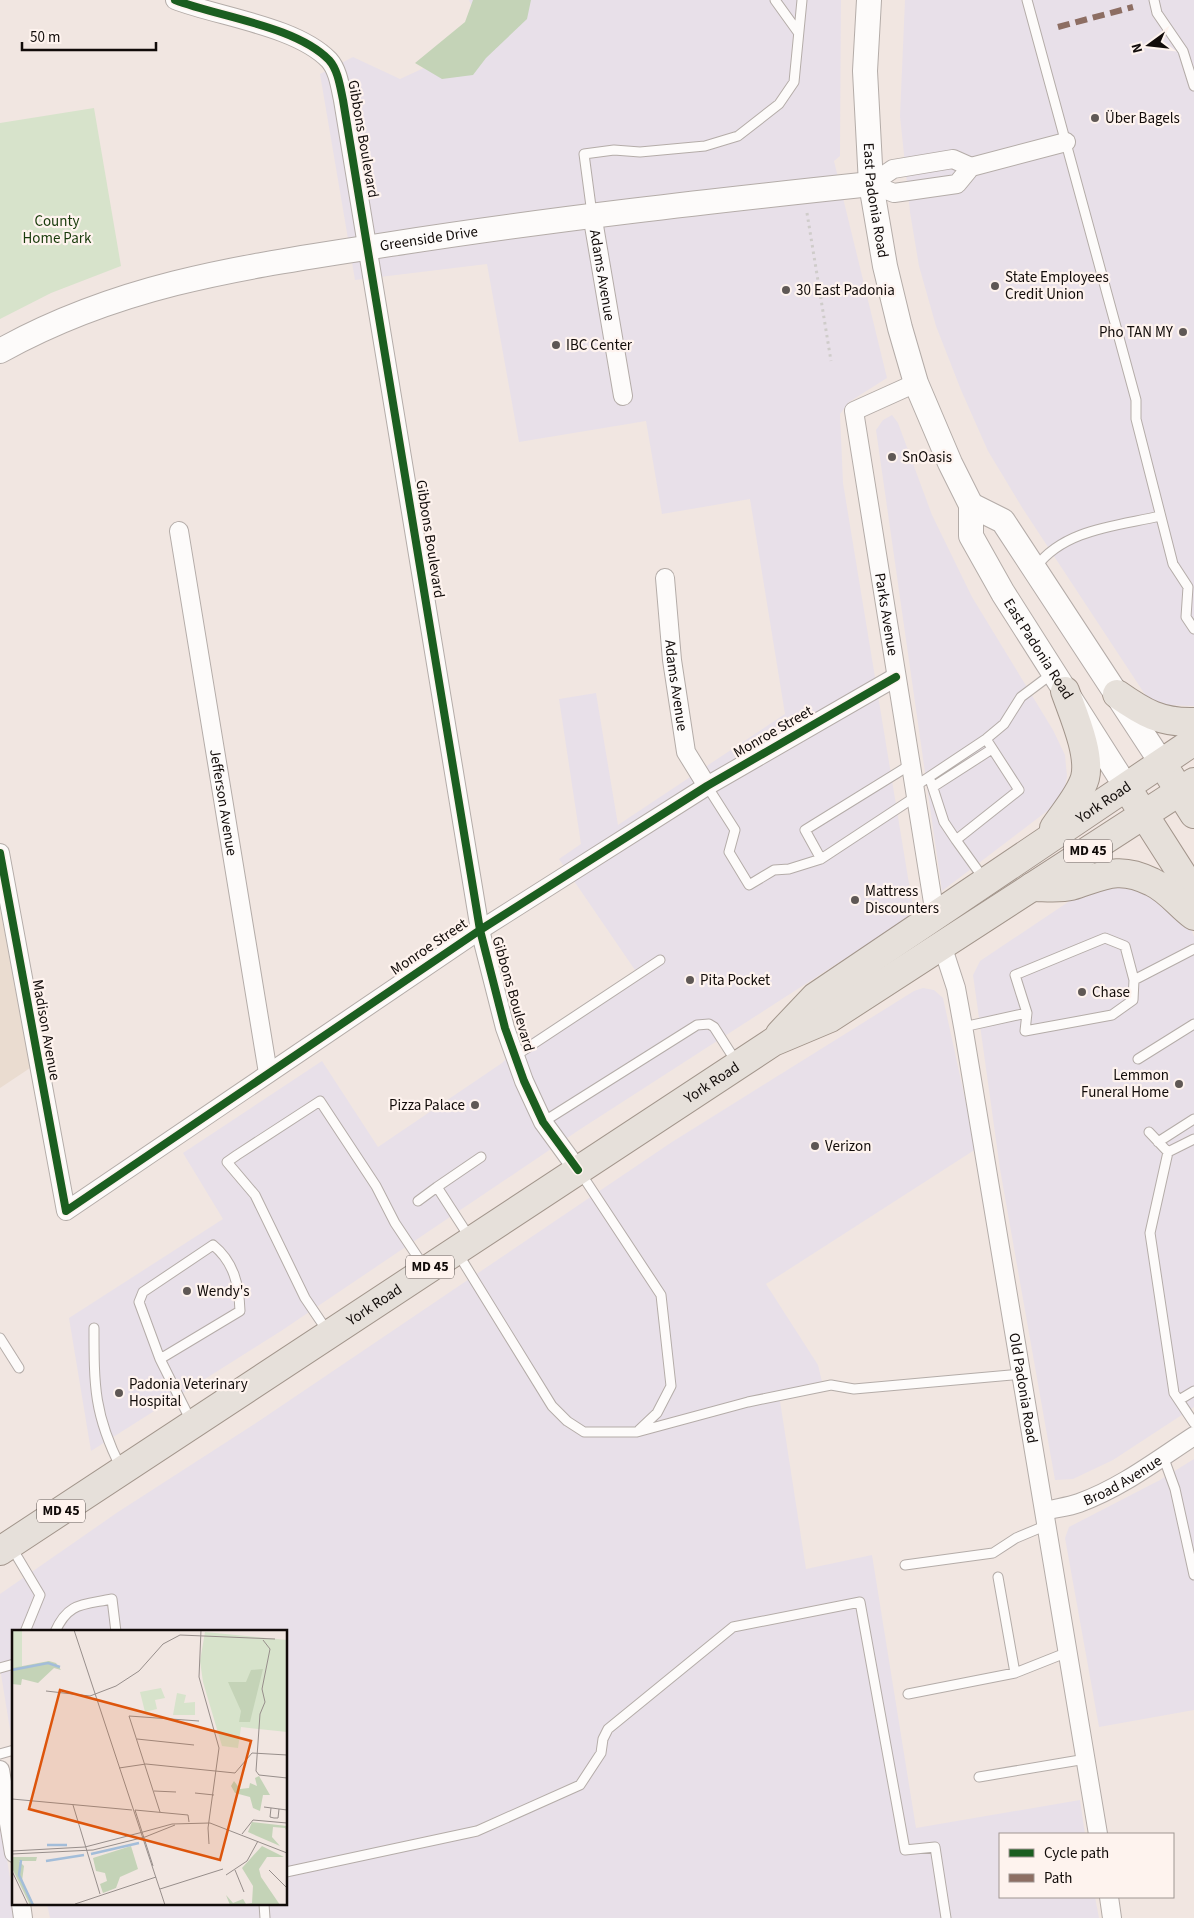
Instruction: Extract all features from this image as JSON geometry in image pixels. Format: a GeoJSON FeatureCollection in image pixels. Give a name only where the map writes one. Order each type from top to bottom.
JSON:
{"type":"FeatureCollection","features":[{"type":"Feature","properties":{"kind":"main road"},"geometry":{"type":"LineString","coordinates":[[1046,840],[1085,778],[1082,743],[1059,682]]}},
{"type":"Feature","properties":{"kind":"main road"},"geometry":{"type":"LineString","coordinates":[[1117,694],[1154,717],[1173,722],[1194,722]]}},
{"type":"Feature","properties":{"kind":"main road","name":"York Road"},"geometry":{"type":"LineString","coordinates":[[772,1042],[815,997],[1194,741]]}},
{"type":"Feature","properties":{"kind":"main road"},"geometry":{"type":"LineString","coordinates":[[1162,762],[1187,787],[1194,814]]}},
{"type":"Feature","properties":{"kind":"main road"},"geometry":{"type":"LineString","coordinates":[[1126,786],[1194,893]]}},
{"type":"Feature","properties":{"kind":"main road","name":"York Road"},"geometry":{"type":"LineString","coordinates":[[5,1548],[772,1042],[830,1018],[1187,787]]}},
{"type":"Feature","properties":{"kind":"main road"},"geometry":{"type":"LineString","coordinates":[[1032,887],[1069,886],[1091,877],[1112,872],[1136,876],[1153,882],[1171,894],[1194,916]]}},
{"type":"Feature","properties":{"kind":"street","name":"Gibbons Boulevard"},"geometry":{"type":"LineString","coordinates":[[175,0],[291,36],[314,48],[330,61],[337,74],[368,248],[480,930],[498,1003],[515,1056],[543,1122],[578,1170]]}},
{"type":"Feature","properties":{"kind":"street","name":"East Padonia Road"},"geometry":{"type":"LineString","coordinates":[[870,0],[866,71],[866,119],[872,184],[887,274],[916,383],[950,463],[971,505],[971,536],[1003,593],[1126,786]]}},
{"type":"Feature","properties":{"kind":"street"},"geometry":{"type":"LineString","coordinates":[[872,184],[894,193],[920,191],[957,184],[971,167],[1066,142]]}},
{"type":"Feature","properties":{"kind":"street"},"geometry":{"type":"LineString","coordinates":[[872,184],[893,169],[952,159],[971,167]]}},
{"type":"Feature","properties":{"kind":"street","name":"Greenside Drive"},"geometry":{"type":"LineString","coordinates":[[0,351],[72,317],[117,300],[179,281],[249,266],[592,214],[872,184]]}},
{"type":"Feature","properties":{"kind":"street","name":"Adams Avenue"},"geometry":{"type":"LineString","coordinates":[[592,214],[623,396]]}},
{"type":"Feature","properties":{"kind":"street","name":"Parks Avenue"},"geometry":{"type":"LineString","coordinates":[[916,383],[854,411],[935,915]]}},
{"type":"Feature","properties":{"kind":"street"},"geometry":{"type":"LineString","coordinates":[[971,505],[1003,521],[1162,762]]}},
{"type":"Feature","properties":{"kind":"street","name":"Jefferson Avenue"},"geometry":{"type":"LineString","coordinates":[[179,531],[268,1073]]}},
{"type":"Feature","properties":{"kind":"street","name":"Adams Avenue"},"geometry":{"type":"LineString","coordinates":[[665,578],[672,660],[686,752],[707,786]]}},
{"type":"Feature","properties":{"kind":"street","name":"Monroe Street"},"geometry":{"type":"LineString","coordinates":[[66,1211],[480,930],[707,786],[896,677]]}},
{"type":"Feature","properties":{"kind":"street","name":"Madison Avenue"},"geometry":{"type":"LineString","coordinates":[[0,853],[66,1211]]}},
{"type":"Feature","properties":{"kind":"street","name":"Old Padonia Road"},"geometry":{"type":"LineString","coordinates":[[942,946],[956,988],[963,1027],[1098,1833]]}},
{"type":"Feature","properties":{"kind":"street","name":"Broad Avenue"},"geometry":{"type":"LineString","coordinates":[[1046,1518],[1101,1493],[1194,1436]]}},
{"type":"Feature","properties":{"kind":"street"},"geometry":{"type":"LineString","coordinates":[[0,1770],[12,1841]]}},
{"type":"Feature","properties":{"kind":"street"},"geometry":{"type":"LineString","coordinates":[[1109,1898],[1112,1918]]}},
{"type":"Feature","properties":{"kind":"lane"},"geometry":{"type":"LineString","coordinates":[[775,0],[798,32]]}},
{"type":"Feature","properties":{"kind":"lane"},"geometry":{"type":"LineString","coordinates":[[592,214],[584,154],[614,150],[640,152],[704,146],[738,136],[779,104],[794,82],[802,0]]}},
{"type":"Feature","properties":{"kind":"lane"},"geometry":{"type":"LineString","coordinates":[[1027,0],[1136,400],[1136,419],[1173,564],[1191,585],[1186,617],[1194,629]]}},
{"type":"Feature","properties":{"kind":"lane"},"geometry":{"type":"LineString","coordinates":[[1154,0],[1157,13],[1183,51],[1194,86]]}},
{"type":"Feature","properties":{"kind":"lane"},"geometry":{"type":"LineString","coordinates":[[1034,570],[1047,553],[1076,536],[1160,516]]}},
{"type":"Feature","properties":{"kind":"lane"},"geometry":{"type":"LineString","coordinates":[[707,786],[735,830],[728,852],[749,885],[774,870],[790,869],[821,860],[914,792],[929,777],[986,739],[1004,724],[1021,697],[1059,682]]}},
{"type":"Feature","properties":{"kind":"lane"},"geometry":{"type":"LineString","coordinates":[[956,840],[1020,790],[986,739]]}},
{"type":"Feature","properties":{"kind":"lane"},"geometry":{"type":"LineString","coordinates":[[932,787],[992,749]]}},
{"type":"Feature","properties":{"kind":"lane"},"geometry":{"type":"LineString","coordinates":[[821,860],[805,830],[910,765]]}},
{"type":"Feature","properties":{"kind":"lane"},"geometry":{"type":"LineString","coordinates":[[929,777],[944,822],[985,881]]}},
{"type":"Feature","properties":{"kind":"lane"},"geometry":{"type":"LineString","coordinates":[[1105,938],[1124,946],[1134,980],[1133,1000],[1112,1015],[1025,1031],[1026,1013],[1015,975],[1105,938]]}},
{"type":"Feature","properties":{"kind":"lane"},"geometry":{"type":"LineString","coordinates":[[1134,980],[1194,949]]}},
{"type":"Feature","properties":{"kind":"lane"},"geometry":{"type":"LineString","coordinates":[[515,1056],[660,960]]}},
{"type":"Feature","properties":{"kind":"lane"},"geometry":{"type":"LineString","coordinates":[[963,1027],[1026,1013]]}},
{"type":"Feature","properties":{"kind":"lane"},"geometry":{"type":"LineString","coordinates":[[543,1122],[697,1025],[709,1024],[714,1027],[738,1065]]}},
{"type":"Feature","properties":{"kind":"lane"},"geometry":{"type":"LineString","coordinates":[[1138,1059],[1194,1024]]}},
{"type":"Feature","properties":{"kind":"lane"},"geometry":{"type":"LineString","coordinates":[[330,1334],[305,1298],[255,1196],[227,1162],[320,1101],[376,1186],[395,1223],[426,1270]]}},
{"type":"Feature","properties":{"kind":"lane"},"geometry":{"type":"LineString","coordinates":[[1158,1142],[1194,1119]]}},
{"type":"Feature","properties":{"kind":"lane"},"geometry":{"type":"LineString","coordinates":[[1149,1132],[1168,1152]]}},
{"type":"Feature","properties":{"kind":"lane"},"geometry":{"type":"LineString","coordinates":[[1168,1152],[1194,1139]]}},
{"type":"Feature","properties":{"kind":"lane"},"geometry":{"type":"LineString","coordinates":[[1168,1152],[1150,1233],[1174,1392],[1194,1423]]}},
{"type":"Feature","properties":{"kind":"lane"},"geometry":{"type":"LineString","coordinates":[[418,1201],[481,1157]]}},
{"type":"Feature","properties":{"kind":"lane"},"geometry":{"type":"LineString","coordinates":[[578,1170],[661,1295],[671,1386],[656,1413],[637,1432]]}},
{"type":"Feature","properties":{"kind":"lane"},"geometry":{"type":"LineString","coordinates":[[437,1187],[464,1245],[552,1406],[567,1421],[584,1432],[637,1432],[748,1402],[831,1385],[854,1390],[1022,1374]]}},
{"type":"Feature","properties":{"kind":"lane"},"geometry":{"type":"LineString","coordinates":[[160,1359],[240,1311],[239,1288],[232,1269],[224,1254],[213,1245],[143,1292],[139,1302],[160,1359],[192,1424]]}},
{"type":"Feature","properties":{"kind":"lane"},"geometry":{"type":"LineString","coordinates":[[94,1328],[94,1385],[100,1420],[122,1470]]}},
{"type":"Feature","properties":{"kind":"lane"},"geometry":{"type":"LineString","coordinates":[[0,1338],[20,1368]]}},
{"type":"Feature","properties":{"kind":"lane"},"geometry":{"type":"LineString","coordinates":[[1179,1400],[1194,1391]]}},
{"type":"Feature","properties":{"kind":"lane"},"geometry":{"type":"LineString","coordinates":[[1163,1456],[1190,1536],[1194,1575]]}},
{"type":"Feature","properties":{"kind":"lane"},"geometry":{"type":"LineString","coordinates":[[905,1565],[993,1553],[1046,1518]]}},
{"type":"Feature","properties":{"kind":"lane"},"geometry":{"type":"LineString","coordinates":[[5,1548],[40,1595],[26,1630]]}},
{"type":"Feature","properties":{"kind":"lane"},"geometry":{"type":"LineString","coordinates":[[998,1577],[1015,1673]]}},
{"type":"Feature","properties":{"kind":"lane"},"geometry":{"type":"LineString","coordinates":[[55,1630],[60,1619],[71,1608],[112,1599],[116,1630]]}},
{"type":"Feature","properties":{"kind":"lane"},"geometry":{"type":"LineString","coordinates":[[288,1872],[477,1831],[580,1785],[601,1753],[603,1740],[608,1729],[704,1653],[723,1633],[746,1623],[860,1602],[905,1850],[935,1848],[946,1918]]}},
{"type":"Feature","properties":{"kind":"lane"},"geometry":{"type":"LineString","coordinates":[[908,1694],[1015,1673],[1068,1652]]}},
{"type":"Feature","properties":{"kind":"lane"},"geometry":{"type":"LineString","coordinates":[[979,1777],[1086,1759]]}},
{"type":"Feature","properties":{"kind":"path"},"geometry":{"type":"LineString","coordinates":[[807,213],[831,361]]}},
{"type":"Feature","properties":{"kind":"shaded area"},"geometry":{"type":"Polygon","coordinates":[[[469,0],[841,0],[840,156],[834,161],[887,378],[849,402],[840,414],[843,483],[914,914],[579,1130],[281,1331],[91,1451],[69,1318],[223,1219],[183,1153],[322,1061],[378,1147],[502,1063],[522,1044],[637,973],[559,859],[581,844],[559,699],[596,693],[618,825],[785,714],[750,499],[662,514],[646,421],[519,442],[487,264],[355,280],[320,74],[353,57],[400,79],[452,55],[485,36],[469,0]]]}},
{"type":"Feature","properties":{"kind":"shaded area"},"geometry":{"type":"Polygon","coordinates":[[[905,0],[1194,0],[1194,706],[1164,705],[1146,696],[1023,509],[988,451],[961,390],[936,326],[919,266],[910,212],[900,116],[905,0]]]}},
{"type":"Feature","properties":{"kind":"shaded area"},"geometry":{"type":"Polygon","coordinates":[[[892,415],[898,423],[932,515],[972,597],[1053,730],[1065,755],[1067,776],[1064,792],[1055,805],[942,891],[876,430],[883,420],[892,415]]]}},
{"type":"Feature","properties":{"kind":"shaded area"},"geometry":{"type":"Polygon","coordinates":[[[1092,886],[1118,886],[1143,891],[1192,931],[1194,937],[1194,1407],[1113,1460],[1073,1479],[1055,1480],[1000,1169],[973,975],[980,961],[1092,886]]]}},
{"type":"Feature","properties":{"kind":"shaded area"},"geometry":{"type":"Polygon","coordinates":[[[0,908],[30,1068],[0,1088],[0,908]]]}},
{"type":"Feature","properties":{"kind":"shaded area"},"geometry":{"type":"Polygon","coordinates":[[[923,988],[934,990],[943,998],[976,1149],[766,1284],[818,1365],[824,1390],[780,1401],[806,1569],[872,1555],[916,1828],[1080,1800],[1085,1833],[999,1833],[999,1898],[1095,1898],[1099,1918],[50,1918],[47,1906],[288,1906],[288,1630],[12,1630],[12,1742],[0,1668],[0,1594],[118,1512],[262,1419],[672,1142],[914,991],[923,988]]]}},
{"type":"Feature","properties":{"kind":"shaded area"},"geometry":{"type":"Polygon","coordinates":[[[1194,1459],[1194,1710],[1099,1727],[1065,1538],[1069,1527],[1160,1480],[1194,1459]]]}},
{"type":"Feature","properties":{"kind":"shaded area"},"geometry":{"type":"Polygon","coordinates":[[[0,1814],[12,1891],[12,1906],[14,1906],[17,1918],[0,1918],[0,1814]]]}},
{"type":"Feature","properties":{"kind":"green space"},"geometry":{"type":"Polygon","coordinates":[[[473,0],[531,0],[527,19],[486,58],[473,75],[442,79],[415,63],[465,22],[473,0]]]}},
{"type":"Feature","properties":{"kind":"green space","name":"County Home Park"},"geometry":{"type":"Polygon","coordinates":[[[94,108],[121,266],[51,293],[0,319],[0,123],[94,108]]]}},
{"type":"Feature","properties":{"kind":"marked path"},"geometry":{"type":"LineString","coordinates":[[1058,27],[1133,7]]}},
{"type":"Feature","properties":{"kind":"cycle path"},"geometry":{"type":"LineString","coordinates":[[175,0],[256,24],[297,39],[315,48],[329,60],[337,73],[480,930],[505,1028],[524,1081],[543,1122],[578,1170]]}},
{"type":"Feature","properties":{"kind":"cycle path"},"geometry":{"type":"LineString","coordinates":[[0,853],[66,1211],[480,930],[707,786],[896,677]]}},
{"type":"Feature","properties":{"kind":"place","name":"Über Bagels"},"geometry":{"type":"Point","coordinates":[1095,118]}},
{"type":"Feature","properties":{"kind":"place","name":"State Employees Credit Union"},"geometry":{"type":"Point","coordinates":[995,286]}},
{"type":"Feature","properties":{"kind":"place","name":"30 East Padonia"},"geometry":{"type":"Point","coordinates":[786,290]}},
{"type":"Feature","properties":{"kind":"place","name":"Pho TAN MY"},"geometry":{"type":"Point","coordinates":[1183,332]}},
{"type":"Feature","properties":{"kind":"place","name":"IBC Center"},"geometry":{"type":"Point","coordinates":[556,345]}},
{"type":"Feature","properties":{"kind":"place","name":"SnOasis"},"geometry":{"type":"Point","coordinates":[892,457]}},
{"type":"Feature","properties":{"kind":"place","name":"Mattress Discounters"},"geometry":{"type":"Point","coordinates":[855,900]}},
{"type":"Feature","properties":{"kind":"place","name":"Pita Pocket"},"geometry":{"type":"Point","coordinates":[690,980]}},
{"type":"Feature","properties":{"kind":"place","name":"Chase"},"geometry":{"type":"Point","coordinates":[1082,992]}},
{"type":"Feature","properties":{"kind":"place","name":"Lemmon Funeral Home"},"geometry":{"type":"Point","coordinates":[1179,1084]}},
{"type":"Feature","properties":{"kind":"place","name":"Pizza Palace"},"geometry":{"type":"Point","coordinates":[475,1105]}},
{"type":"Feature","properties":{"kind":"place","name":"Verizon"},"geometry":{"type":"Point","coordinates":[815,1146]}},
{"type":"Feature","properties":{"kind":"place","name":"Wendy's"},"geometry":{"type":"Point","coordinates":[187,1291]}},
{"type":"Feature","properties":{"kind":"place","name":"Padonia Veterinary Hospital"},"geometry":{"type":"Point","coordinates":[119,1393]}}]}
